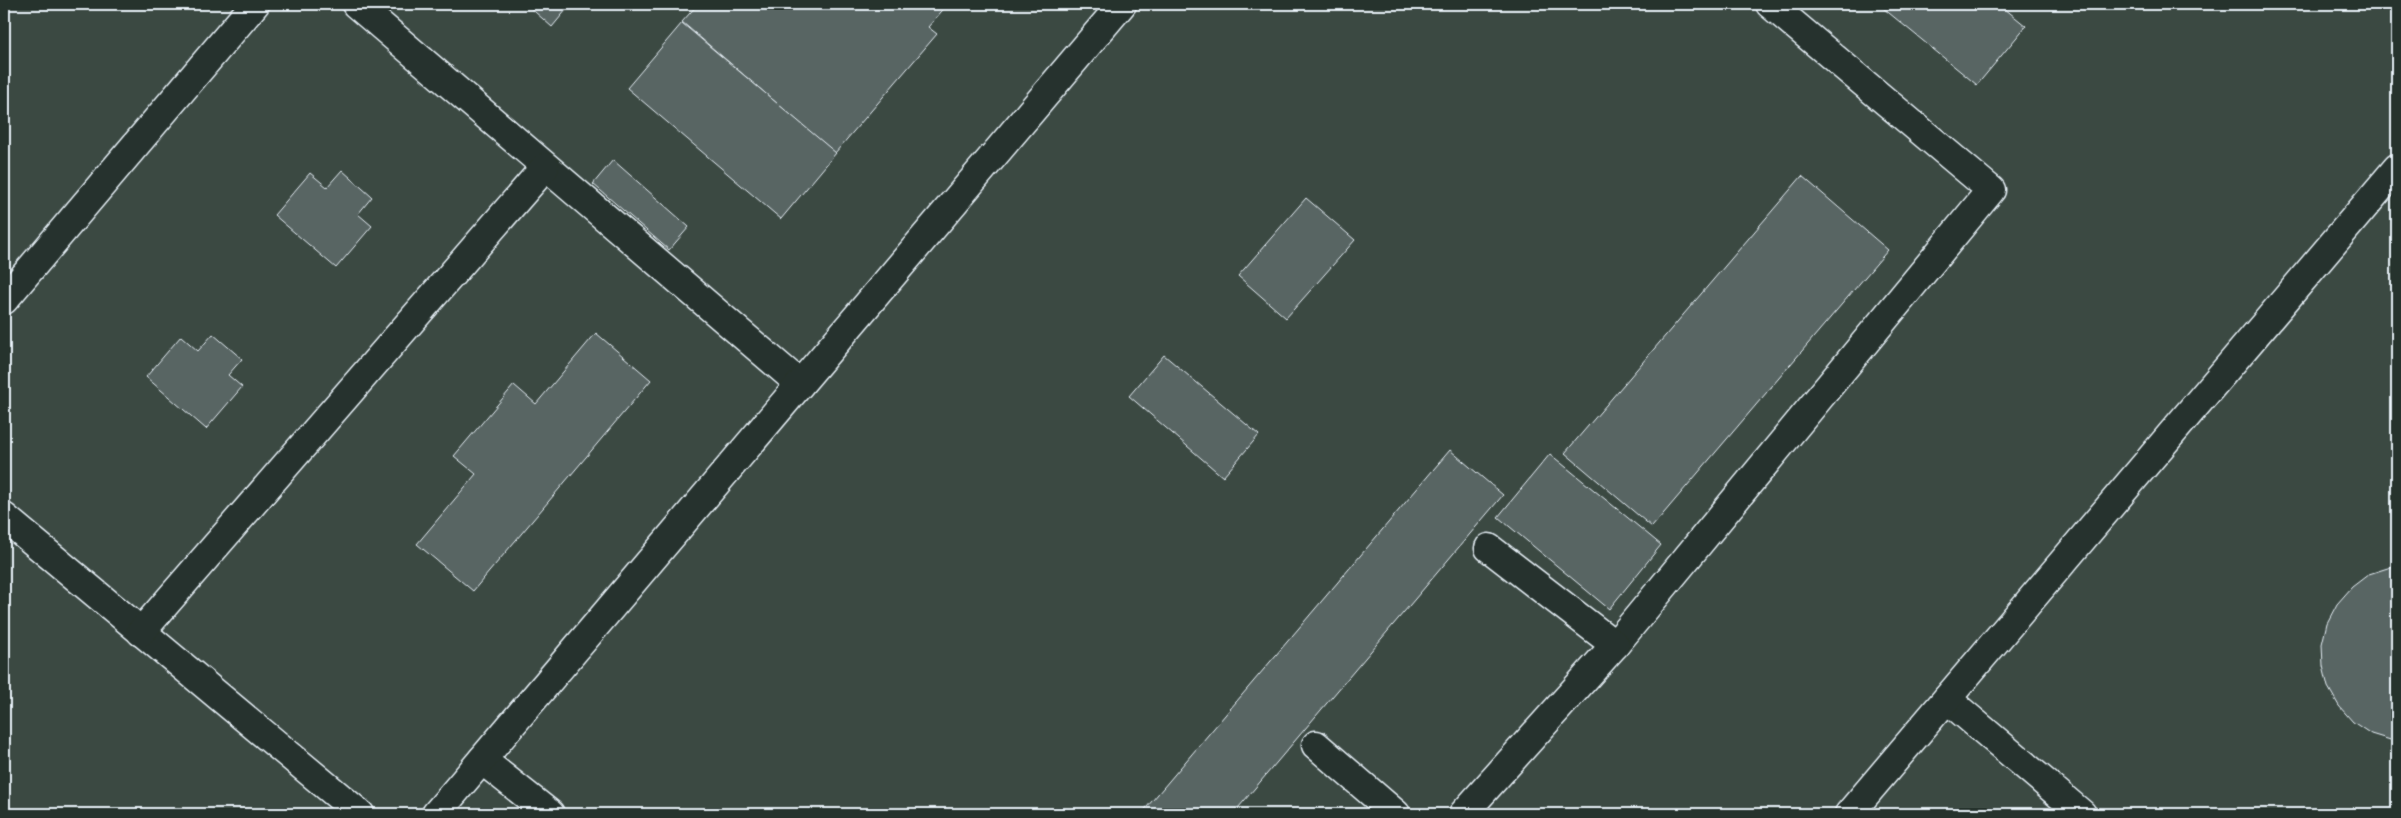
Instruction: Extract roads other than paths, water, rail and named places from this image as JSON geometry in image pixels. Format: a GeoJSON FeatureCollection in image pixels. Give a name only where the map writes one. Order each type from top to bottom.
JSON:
{"type":"FeatureCollection","features":[{"type":"Feature","properties":{"kind":"lane"},"geometry":{"type":"LineString","coordinates":[[4,300],[255,4]]}},
{"type":"Feature","properties":{"kind":"lane"},"geometry":{"type":"LineString","coordinates":[[356,4],[800,384]]}},
{"type":"Feature","properties":{"kind":"lane"},"geometry":{"type":"LineString","coordinates":[[436,814],[1122,4]]}},
{"type":"Feature","properties":{"kind":"lane"},"geometry":{"type":"LineString","coordinates":[[1463,814],[1615,645],[1991,190],[1770,4]]}},
{"type":"Feature","properties":{"kind":"lane"},"geometry":{"type":"LineString","coordinates":[[141,632],[545,167]]}},
{"type":"Feature","properties":{"kind":"lane"},"geometry":{"type":"LineString","coordinates":[[1849,814],[2397,168]]}},
{"type":"Feature","properties":{"kind":"lane"},"geometry":{"type":"LineString","coordinates":[[4,517],[360,814]]}},
{"type":"Feature","properties":{"kind":"lane"},"geometry":{"type":"LineString","coordinates":[[1489,548],[1615,645]]}},
{"type":"Feature","properties":{"kind":"lane"},"geometry":{"type":"LineString","coordinates":[[1947,699],[2082,814]]}},
{"type":"Feature","properties":{"kind":"lane"},"geometry":{"type":"LineString","coordinates":[[1316,745],[1396,814]]}},
{"type":"Feature","properties":{"kind":"lane"},"geometry":{"type":"LineString","coordinates":[[482,760],[550,814]]}}]}
